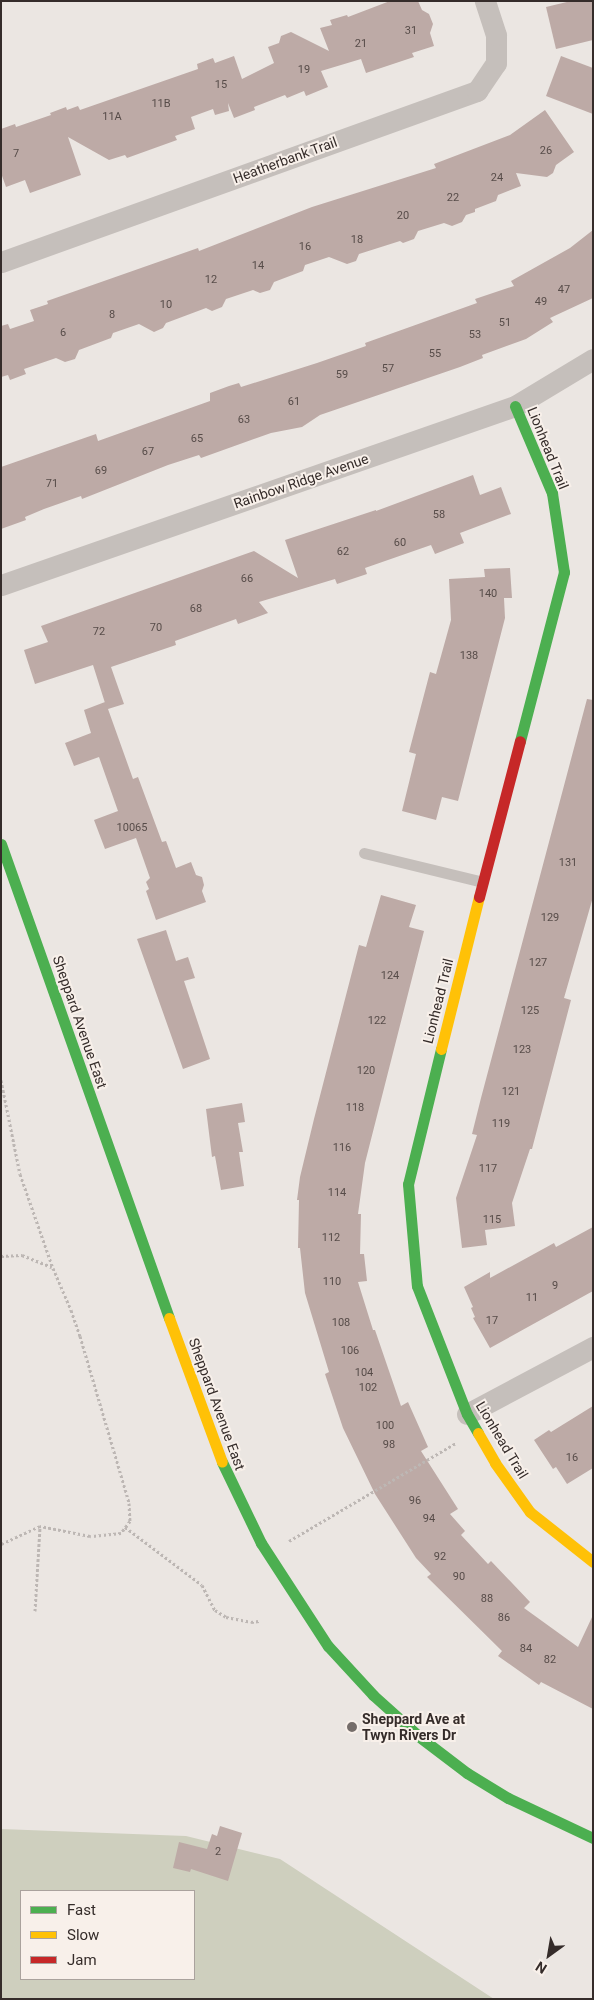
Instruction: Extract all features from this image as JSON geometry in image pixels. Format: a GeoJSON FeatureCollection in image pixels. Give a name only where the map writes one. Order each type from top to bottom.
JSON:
{"type":"FeatureCollection","features":[{"type":"Feature","properties":{"kind":"street","name":"Heatherbank Trail"},"geometry":{"type":"LineString","coordinates":[[1,262],[477,91],[496,63],[496,35],[485,1]]}},
{"type":"Feature","properties":{"kind":"street","name":"Rainbow Ridge Avenue"},"geometry":{"type":"LineString","coordinates":[[1,584],[515,406],[593,359]]}},
{"type":"Feature","properties":{"kind":"street","name":"Lionhead Trail"},"geometry":{"type":"LineString","coordinates":[[515,406],[552,493],[564,572],[483,882],[408,1184],[417,1286],[472,1423],[495,1463],[530,1512],[593,1562]]}},
{"type":"Feature","properties":{"kind":"street","name":"Sheppard Avenue East"},"geometry":{"type":"LineString","coordinates":[[1,844],[217,1452],[238,1499],[268,1554],[328,1646],[373,1695],[421,1738],[467,1773],[508,1798],[593,1838]]}},
{"type":"Feature","properties":{"kind":"street"},"geometry":{"type":"LineString","coordinates":[[472,1423],[593,1346]]}},
{"type":"Feature","properties":{"kind":"lane"},"geometry":{"type":"LineString","coordinates":[[364,853],[483,882]]}},
{"type":"Feature","properties":{"kind":"path"},"geometry":{"type":"LineString","coordinates":[[1,1080],[20,1174],[52,1268],[71,1310],[80,1336],[129,1503],[130,1521],[121,1533],[90,1536],[40,1526],[1,1544]]}},
{"type":"Feature","properties":{"kind":"path"},"geometry":{"type":"LineString","coordinates":[[1,1256],[22,1255],[52,1268]]}},
{"type":"Feature","properties":{"kind":"path"},"geometry":{"type":"LineString","coordinates":[[268,1554],[472,1423]]}},
{"type":"Feature","properties":{"kind":"path"},"geometry":{"type":"LineString","coordinates":[[35,1611],[40,1526]]}},
{"type":"Feature","properties":{"kind":"path"},"geometry":{"type":"LineString","coordinates":[[125,1527],[202,1585],[215,1610],[226,1616],[251,1622],[259,1621]]}},
{"type":"Feature","properties":{"kind":"green space"},"geometry":{"type":"Polygon","coordinates":[[[1,1829],[186,1836],[280,1859],[494,1999],[1,1999],[1,1829]]]}},
{"type":"Feature","properties":{"kind":"building"},"geometry":{"type":"Polygon","coordinates":[[[390,1],[418,1],[422,10],[429,14],[433,24],[430,33],[434,46],[412,53],[414,57],[366,73],[361,59],[321,71],[328,87],[306,96],[304,91],[287,98],[285,95],[254,107],[255,110],[234,118],[228,103],[229,111],[215,115],[213,109],[191,117],[195,129],[175,136],[177,140],[127,158],[125,155],[109,160],[68,137],[81,175],[30,193],[25,180],[6,187],[1,173],[1,129],[15,124],[16,127],[51,115],[50,113],[66,107],[67,110],[78,106],[80,110],[198,69],[197,64],[213,58],[215,63],[234,56],[242,79],[274,63],[268,47],[279,43],[281,36],[291,32],[329,51],[320,28],[332,25],[330,20],[347,15],[348,17],[390,1]]]}},
{"type":"Feature","properties":{"kind":"building"},"geometry":{"type":"Polygon","coordinates":[[[571,1],[593,1],[593,40],[556,49],[546,7],[571,1]]]}},
{"type":"Feature","properties":{"kind":"building"},"geometry":{"type":"Polygon","coordinates":[[[561,56],[593,68],[593,114],[546,96],[561,56]]]}},
{"type":"Feature","properties":{"kind":"building"},"geometry":{"type":"Polygon","coordinates":[[[545,110],[574,152],[556,165],[553,173],[547,177],[516,173],[521,186],[498,195],[496,201],[475,209],[475,212],[466,215],[462,222],[452,226],[444,223],[418,231],[414,239],[403,243],[400,241],[359,254],[356,261],[347,264],[329,257],[305,265],[303,271],[274,282],[270,290],[260,293],[253,290],[226,299],[222,307],[212,311],[206,308],[166,323],[163,328],[154,332],[139,324],[113,333],[111,338],[79,350],[75,359],[65,362],[56,358],[24,369],[26,374],[10,380],[8,375],[1,377],[1,326],[8,324],[10,329],[34,321],[30,310],[48,304],[47,301],[198,248],[199,251],[312,207],[436,168],[434,164],[510,135],[545,110]]]}},
{"type":"Feature","properties":{"kind":"building"},"geometry":{"type":"Polygon","coordinates":[[[593,230],[593,298],[550,318],[553,322],[526,339],[482,355],[483,358],[460,367],[320,415],[302,427],[271,433],[201,458],[199,455],[168,465],[82,499],[81,496],[44,509],[25,517],[26,520],[1,529],[1,467],[96,434],[98,441],[210,401],[210,393],[229,386],[239,383],[241,387],[317,363],[366,346],[365,343],[477,303],[475,299],[514,286],[511,281],[570,248],[593,230]]]}},
{"type":"Feature","properties":{"kind":"building"},"geometry":{"type":"Polygon","coordinates":[[[473,475],[480,495],[501,487],[511,514],[460,533],[464,543],[435,554],[431,545],[365,568],[367,574],[337,584],[335,579],[259,602],[268,613],[238,624],[236,619],[175,641],[176,645],[111,667],[124,704],[108,709],[133,779],[138,777],[162,842],[166,841],[176,868],[191,862],[196,875],[202,877],[204,885],[202,891],[206,902],[156,920],[146,891],[149,889],[146,882],[150,878],[136,838],[105,849],[94,820],[118,811],[99,757],[74,766],[65,743],[91,733],[84,710],[105,702],[93,665],[35,684],[24,650],[48,642],[41,626],[254,551],[298,578],[285,540],[376,511],[473,475]]]}},
{"type":"Feature","properties":{"kind":"building"},"geometry":{"type":"Polygon","coordinates":[[[510,568],[512,598],[504,598],[505,618],[458,801],[442,797],[436,820],[402,811],[416,754],[409,752],[430,672],[436,674],[451,620],[449,579],[485,577],[484,569],[510,568]]]}},
{"type":"Feature","properties":{"kind":"building"},"geometry":{"type":"Polygon","coordinates":[[[587,699],[593,700],[593,897],[564,998],[571,1000],[532,1149],[530,1149],[512,1203],[515,1226],[485,1230],[487,1245],[462,1248],[456,1198],[477,1135],[472,1134],[481,1098],[587,699]]]}},
{"type":"Feature","properties":{"kind":"building"},"geometry":{"type":"Polygon","coordinates":[[[381,895],[416,905],[409,927],[424,931],[365,1163],[358,1214],[361,1214],[360,1254],[364,1254],[367,1281],[358,1282],[373,1330],[375,1330],[401,1406],[408,1402],[428,1447],[421,1451],[458,1509],[450,1514],[465,1531],[461,1535],[488,1564],[491,1561],[530,1602],[524,1608],[578,1647],[593,1615],[593,1709],[541,1682],[539,1685],[498,1656],[502,1651],[427,1577],[431,1574],[416,1558],[375,1494],[343,1428],[325,1374],[329,1372],[305,1293],[300,1248],[298,1248],[299,1200],[297,1200],[300,1177],[314,1119],[359,945],[366,947],[381,895]]]}},
{"type":"Feature","properties":{"kind":"building"},"geometry":{"type":"Polygon","coordinates":[[[166,930],[176,961],[188,957],[195,978],[184,981],[210,1059],[183,1069],[137,939],[166,930]]]}},
{"type":"Feature","properties":{"kind":"building"},"geometry":{"type":"Polygon","coordinates":[[[242,1103],[245,1122],[238,1123],[243,1152],[239,1152],[244,1186],[221,1190],[215,1156],[212,1157],[206,1109],[242,1103]]]}},
{"type":"Feature","properties":{"kind":"building"},"geometry":{"type":"Polygon","coordinates":[[[593,1227],[593,1291],[490,1348],[473,1318],[475,1317],[471,1308],[473,1307],[464,1287],[490,1272],[490,1278],[554,1243],[556,1247],[593,1227]]]}},
{"type":"Feature","properties":{"kind":"building"},"geometry":{"type":"Polygon","coordinates":[[[593,1406],[593,1468],[567,1484],[556,1467],[553,1469],[534,1440],[549,1430],[551,1432],[593,1406]]]}},
{"type":"Feature","properties":{"kind":"building"},"geometry":{"type":"Polygon","coordinates":[[[220,1826],[242,1833],[228,1881],[191,1869],[190,1872],[173,1868],[179,1842],[207,1849],[212,1834],[217,1836],[220,1826]]]}},
{"type":"Feature","properties":{"kind":"traffic: fast"},"geometry":{"type":"LineString","coordinates":[[515,406],[552,493],[564,572],[520,741]]}},
{"type":"Feature","properties":{"kind":"traffic: fast"},"geometry":{"type":"LineString","coordinates":[[1,844],[169,1318]]}},
{"type":"Feature","properties":{"kind":"traffic: fast"},"geometry":{"type":"LineString","coordinates":[[441,1049],[408,1184],[417,1286],[467,1414],[478,1433]]}},
{"type":"Feature","properties":{"kind":"traffic: fast"},"geometry":{"type":"LineString","coordinates":[[222,1462],[261,1543],[328,1646],[373,1695],[421,1738],[467,1773],[508,1798],[593,1838]]}},
{"type":"Feature","properties":{"kind":"traffic: slow"},"geometry":{"type":"LineString","coordinates":[[441,1049],[479,897]]}},
{"type":"Feature","properties":{"kind":"traffic: slow"},"geometry":{"type":"LineString","coordinates":[[169,1318],[222,1462]]}},
{"type":"Feature","properties":{"kind":"traffic: slow"},"geometry":{"type":"LineString","coordinates":[[478,1433],[495,1463],[530,1512],[593,1562]]}},
{"type":"Feature","properties":{"kind":"traffic: jam"},"geometry":{"type":"LineString","coordinates":[[479,897],[520,741]]}},
{"type":"Feature","properties":{"kind":"place","name":"Sheppard Ave at Twyn Rivers Dr"},"geometry":{"type":"Point","coordinates":[352,1727]}}]}
